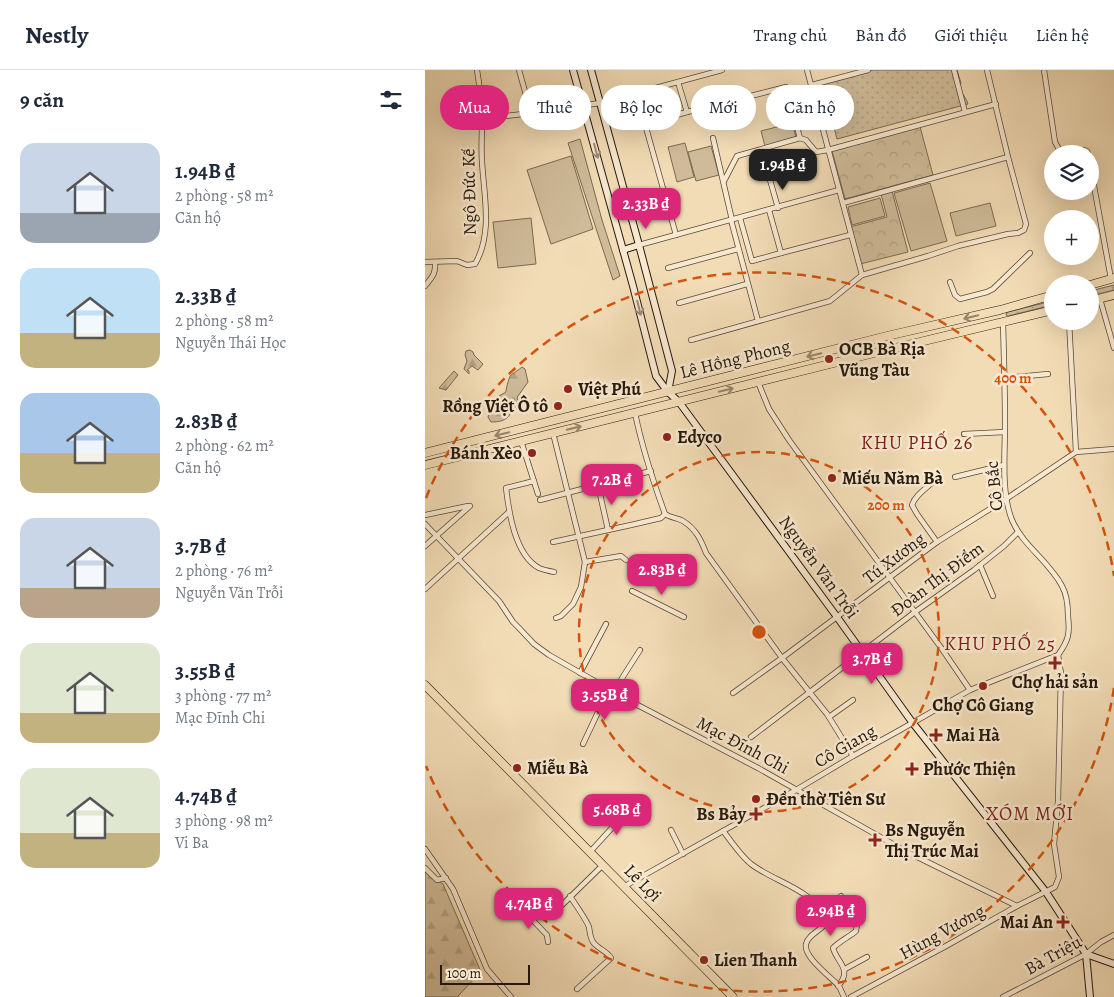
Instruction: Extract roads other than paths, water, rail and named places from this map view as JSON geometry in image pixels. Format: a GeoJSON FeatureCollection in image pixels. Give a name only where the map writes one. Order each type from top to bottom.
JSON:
{"type":"FeatureCollection","features":[{"type":"Feature","properties":{"kind":"main road"},"geometry":{"type":"LineString","coordinates":[[1099,283],[1112,279]]}},
{"type":"Feature","properties":{"kind":"main road"},"geometry":{"type":"LineString","coordinates":[[1100,299],[1114,295]]}},
{"type":"Feature","properties":{"kind":"main road","name":"Lê Hồng Phong"},"geometry":{"type":"LineString","coordinates":[[425,453],[887,336],[1044,298]]}},
{"type":"Feature","properties":{"kind":"main road"},"geometry":{"type":"LineString","coordinates":[[1000,310],[1003,323]]}},
{"type":"Feature","properties":{"kind":"main road","name":"Lê Hồng Phong"},"geometry":{"type":"LineString","coordinates":[[425,465],[1044,312]]}},
{"type":"Feature","properties":{"kind":"main road"},"geometry":{"type":"LineString","coordinates":[[650,396],[653,408]]}},
{"type":"Feature","properties":{"kind":"main road"},"geometry":{"type":"LineString","coordinates":[[524,428],[524,440]]}},
{"type":"Feature","properties":{"kind":"main road","name":"Lê Lợi"},"geometry":{"type":"LineString","coordinates":[[425,685],[733,997]]}},
{"type":"Feature","properties":{"kind":"street","name":"Ngô Đức Kế"},"geometry":{"type":"LineString","coordinates":[[477,70],[480,85]]}},
{"type":"Feature","properties":{"kind":"street"},"geometry":{"type":"LineString","coordinates":[[519,70],[523,85]]}},
{"type":"Feature","properties":{"kind":"street","name":"Nguyễn Văn Trỗi"},"geometry":{"type":"LineString","coordinates":[[573,70],[577,85]]}},
{"type":"Feature","properties":{"kind":"street"},"geometry":{"type":"LineString","coordinates":[[591,70],[672,372],[668,392]]}},
{"type":"Feature","properties":{"kind":"street"},"geometry":{"type":"LineString","coordinates":[[591,103],[721,70]]}},
{"type":"Feature","properties":{"kind":"street"},"geometry":{"type":"LineString","coordinates":[[807,70],[812,85]]}},
{"type":"Feature","properties":{"kind":"street"},"geometry":{"type":"LineString","coordinates":[[816,85],[868,70]]}},
{"type":"Feature","properties":{"kind":"street"},"geometry":{"type":"LineString","coordinates":[[954,70],[965,112]]}},
{"type":"Feature","properties":{"kind":"street"},"geometry":{"type":"LineString","coordinates":[[691,340],[830,301],[862,275],[958,246],[1023,231],[1026,224],[987,70]]}},
{"type":"Feature","properties":{"kind":"street"},"geometry":{"type":"LineString","coordinates":[[1044,70],[1057,145]]}},
{"type":"Feature","properties":{"kind":"street"},"geometry":{"type":"LineString","coordinates":[[678,82],[687,112]]}},
{"type":"Feature","properties":{"kind":"street"},"geometry":{"type":"LineString","coordinates":[[681,114],[786,87],[800,138]]}},
{"type":"Feature","properties":{"kind":"street"},"geometry":{"type":"LineString","coordinates":[[724,181],[737,156],[800,138],[805,140],[816,152],[828,150],[996,104]]}},
{"type":"Feature","properties":{"kind":"street","name":"Ngô Đức Kế"},"geometry":{"type":"LineString","coordinates":[[435,262],[457,261],[475,264],[481,254],[485,237],[486,218],[482,130]]}},
{"type":"Feature","properties":{"kind":"street","name":"Nguyễn Văn Trỗi"},"geometry":{"type":"LineString","coordinates":[[590,130],[633,286],[655,376],[679,402],[912,722],[1046,892],[1086,954]]}},
{"type":"Feature","properties":{"kind":"street"},"geometry":{"type":"LineString","coordinates":[[647,130],[676,235]]}},
{"type":"Feature","properties":{"kind":"street"},"geometry":{"type":"LineString","coordinates":[[823,130],[862,275]]}},
{"type":"Feature","properties":{"kind":"street"},"geometry":{"type":"LineString","coordinates":[[713,138],[738,249],[758,321]]}},
{"type":"Feature","properties":{"kind":"street"},"geometry":{"type":"LineString","coordinates":[[843,204],[1008,157]]}},
{"type":"Feature","properties":{"kind":"street"},"geometry":{"type":"LineString","coordinates":[[770,180],[778,208]]}},
{"type":"Feature","properties":{"kind":"street"},"geometry":{"type":"LineString","coordinates":[[623,250],[839,190]]}},
{"type":"Feature","properties":{"kind":"street"},"geometry":{"type":"LineString","coordinates":[[1097,200],[1112,279]]}},
{"type":"Feature","properties":{"kind":"street"},"geometry":{"type":"LineString","coordinates":[[769,210],[781,253]]}},
{"type":"Feature","properties":{"kind":"street"},"geometry":{"type":"LineString","coordinates":[[740,218],[752,261],[851,235]]}},
{"type":"Feature","properties":{"kind":"street"},"geometry":{"type":"LineString","coordinates":[[668,268],[738,249]]}},
{"type":"Feature","properties":{"kind":"street"},"geometry":{"type":"LineString","coordinates":[[950,282],[955,295],[960,299],[987,292],[997,286],[1030,253]]}},
{"type":"Feature","properties":{"kind":"street"},"geometry":{"type":"LineString","coordinates":[[425,262],[435,262],[436,270],[425,286]]}},
{"type":"Feature","properties":{"kind":"street"},"geometry":{"type":"LineString","coordinates":[[679,303],[747,284]]}},
{"type":"Feature","properties":{"kind":"street"},"geometry":{"type":"LineString","coordinates":[[1100,299],[1114,348]]}},
{"type":"Feature","properties":{"kind":"street","name":"Cô Bắc"},"geometry":{"type":"LineString","coordinates":[[1003,323],[1007,499],[1012,519],[1018,532],[1056,577],[1066,597],[1069,636],[1058,655]]}},
{"type":"Feature","properties":{"kind":"street"},"geometry":{"type":"LineString","coordinates":[[1069,330],[1076,452],[1114,449]]}},
{"type":"Feature","properties":{"kind":"street"},"geometry":{"type":"LineString","coordinates":[[1005,378],[1048,374]]}},
{"type":"Feature","properties":{"kind":"street"},"geometry":{"type":"LineString","coordinates":[[758,382],[769,409],[789,440],[942,649],[969,690]]}},
{"type":"Feature","properties":{"kind":"street"},"geometry":{"type":"LineString","coordinates":[[635,413],[665,514],[683,521],[701,539],[706,553],[782,658],[829,717],[853,756]]}},
{"type":"Feature","properties":{"kind":"street"},"geometry":{"type":"LineString","coordinates":[[964,434],[1005,432]]}},
{"type":"Feature","properties":{"kind":"street"},"geometry":{"type":"LineString","coordinates":[[553,433],[585,562],[581,587],[573,604],[561,616],[556,618]]}},
{"type":"Feature","properties":{"kind":"street"},"geometry":{"type":"LineString","coordinates":[[524,440],[538,494]]}},
{"type":"Feature","properties":{"kind":"street","name":"Tú Xương"},"geometry":{"type":"LineString","coordinates":[[733,693],[937,542],[1007,499],[1076,452]]}},
{"type":"Feature","properties":{"kind":"street"},"geometry":{"type":"LineString","coordinates":[[955,477],[1005,465]]}},
{"type":"Feature","properties":{"kind":"street"},"geometry":{"type":"LineString","coordinates":[[540,500],[651,471]]}},
{"type":"Feature","properties":{"kind":"street"},"geometry":{"type":"LineString","coordinates":[[534,481],[505,488],[509,512],[514,531],[528,558],[540,568],[554,572]]}},
{"type":"Feature","properties":{"kind":"street"},"geometry":{"type":"LineString","coordinates":[[934,481],[919,494],[914,500],[913,505],[917,514],[937,542]]}},
{"type":"Feature","properties":{"kind":"street"},"geometry":{"type":"LineString","coordinates":[[598,485],[608,530]]}},
{"type":"Feature","properties":{"kind":"street"},"geometry":{"type":"LineString","coordinates":[[425,515],[470,506],[425,546]]}},
{"type":"Feature","properties":{"kind":"street"},"geometry":{"type":"LineString","coordinates":[[425,589],[509,512]]}},
{"type":"Feature","properties":{"kind":"street"},"geometry":{"type":"LineString","coordinates":[[553,542],[661,518],[665,514]]}},
{"type":"Feature","properties":{"kind":"street","name":"Mạc Đĩnh Chi"},"geometry":{"type":"LineString","coordinates":[[425,524],[499,601],[513,622],[534,644],[549,655],[758,768],[907,852],[1017,906]]}},
{"type":"Feature","properties":{"kind":"street","name":"Đoàn Thị Điểm"},"geometry":{"type":"LineString","coordinates":[[751,736],[980,565],[1018,532]]}},
{"type":"Feature","properties":{"kind":"street"},"geometry":{"type":"LineString","coordinates":[[585,562],[621,556],[626,560]]}},
{"type":"Feature","properties":{"kind":"street"},"geometry":{"type":"LineString","coordinates":[[980,565],[993,596]]}},
{"type":"Feature","properties":{"kind":"street"},"geometry":{"type":"LineString","coordinates":[[632,591],[684,617]]}},
{"type":"Feature","properties":{"kind":"street"},"geometry":{"type":"LineString","coordinates":[[580,673],[606,624]]}},
{"type":"Feature","properties":{"kind":"street"},"geometry":{"type":"LineString","coordinates":[[615,692],[623,675],[640,650]]}},
{"type":"Feature","properties":{"kind":"street"},"geometry":{"type":"LineString","coordinates":[[1046,892],[1055,887],[1059,877],[1054,844],[1058,802],[1061,673],[1058,655]]}},
{"type":"Feature","properties":{"kind":"street","name":"Cô Giang"},"geometry":{"type":"LineString","coordinates":[[625,886],[969,690],[1058,655]]}},
{"type":"Feature","properties":{"kind":"street"},"geometry":{"type":"LineString","coordinates":[[583,744],[609,689]]}},
{"type":"Feature","properties":{"kind":"street"},"geometry":{"type":"LineString","coordinates":[[829,717],[853,700]]}},
{"type":"Feature","properties":{"kind":"street"},"geometry":{"type":"LineString","coordinates":[[589,852],[631,807]]}},
{"type":"Feature","properties":{"kind":"street"},"geometry":{"type":"LineString","coordinates":[[671,830],[683,854]]}},
{"type":"Feature","properties":{"kind":"street"},"geometry":{"type":"LineString","coordinates":[[723,831],[743,858],[764,873],[815,901],[827,921],[823,927],[809,938],[805,945],[812,959],[838,986],[844,997]]}},
{"type":"Feature","properties":{"kind":"street"},"geometry":{"type":"LineString","coordinates":[[425,849],[453,889],[487,969],[511,997]]}},
{"type":"Feature","properties":{"kind":"street"},"geometry":{"type":"LineString","coordinates":[[562,905],[603,865]]}},
{"type":"Feature","properties":{"kind":"street"},"geometry":{"type":"LineString","coordinates":[[425,868],[437,880],[446,878]]}},
{"type":"Feature","properties":{"kind":"street","name":"Hùng Vương"},"geometry":{"type":"LineString","coordinates":[[851,997],[1046,892]]}},
{"type":"Feature","properties":{"kind":"street"},"geometry":{"type":"LineString","coordinates":[[571,896],[587,923],[593,941],[598,948],[611,958],[577,989]]}},
{"type":"Feature","properties":{"kind":"street"},"geometry":{"type":"LineString","coordinates":[[838,986],[844,977],[845,969],[833,948],[849,938],[857,930],[857,924],[841,896]]}},
{"type":"Feature","properties":{"kind":"street"},"geometry":{"type":"LineString","coordinates":[[524,911],[545,932],[548,942]]}},
{"type":"Feature","properties":{"kind":"street","name":"Bà Triệu"},"geometry":{"type":"LineString","coordinates":[[1003,997],[1086,954],[1114,934]]}},
{"type":"Feature","properties":{"kind":"street"},"geometry":{"type":"LineString","coordinates":[[1090,997],[1086,954],[1114,964]]}},
{"type":"Feature","properties":{"kind":"street"},"geometry":{"type":"LineString","coordinates":[[845,969],[867,957]]}},
{"type":"Feature","properties":{"kind":"place","name":"OCB Bà Rịa Vũng Tàu"},"geometry":{"type":"Point","coordinates":[829,359]}},
{"type":"Feature","properties":{"kind":"place","name":"Việt Phú"},"geometry":{"type":"Point","coordinates":[568,389]}},
{"type":"Feature","properties":{"kind":"place","name":"Rồng Việt Ô tô"},"geometry":{"type":"Point","coordinates":[558,406]}},
{"type":"Feature","properties":{"kind":"place","name":"Edyco"},"geometry":{"type":"Point","coordinates":[667,437]}},
{"type":"Feature","properties":{"kind":"place","name":"Bánh Xèo"},"geometry":{"type":"Point","coordinates":[532,453]}},
{"type":"Feature","properties":{"kind":"place","name":"Miếu Năm Bà"},"geometry":{"type":"Point","coordinates":[832,478]}},
{"type":"Feature","properties":{"kind":"place","name":"Chợ hải sản"},"geometry":{"type":"Point","coordinates":[1055,663]}},
{"type":"Feature","properties":{"kind":"place","name":"Chợ Cô Giang"},"geometry":{"type":"Point","coordinates":[983,686]}},
{"type":"Feature","properties":{"kind":"place","name":"Mai Hà"},"geometry":{"type":"Point","coordinates":[936,735]}},
{"type":"Feature","properties":{"kind":"place","name":"Miễu Bà"},"geometry":{"type":"Point","coordinates":[517,768]}},
{"type":"Feature","properties":{"kind":"place","name":"Phước Thiện"},"geometry":{"type":"Point","coordinates":[912,769]}},
{"type":"Feature","properties":{"kind":"place","name":"Đền thờ Tiên Sư"},"geometry":{"type":"Point","coordinates":[756,799]}},
{"type":"Feature","properties":{"kind":"place","name":"Bs Bảy"},"geometry":{"type":"Point","coordinates":[756,814]}},
{"type":"Feature","properties":{"kind":"place","name":"Bs Nguyễn Thị Trúc Mai"},"geometry":{"type":"Point","coordinates":[875,840]}},
{"type":"Feature","properties":{"kind":"place","name":"Mai An"},"geometry":{"type":"Point","coordinates":[1063,922]}},
{"type":"Feature","properties":{"kind":"place","name":"Lien Thanh"},"geometry":{"type":"Point","coordinates":[704,960]}},
{"type":"Feature","properties":{"kind":"district","name":"KHU PHỐ 26"},"geometry":{"type":"Point","coordinates":[917,443]}},
{"type":"Feature","properties":{"kind":"district","name":"KHU PHỐ 25"},"geometry":{"type":"Point","coordinates":[1000,644]}},
{"type":"Feature","properties":{"kind":"district","name":"XÓM MỚI"},"geometry":{"type":"Point","coordinates":[1030,814]}}]}
